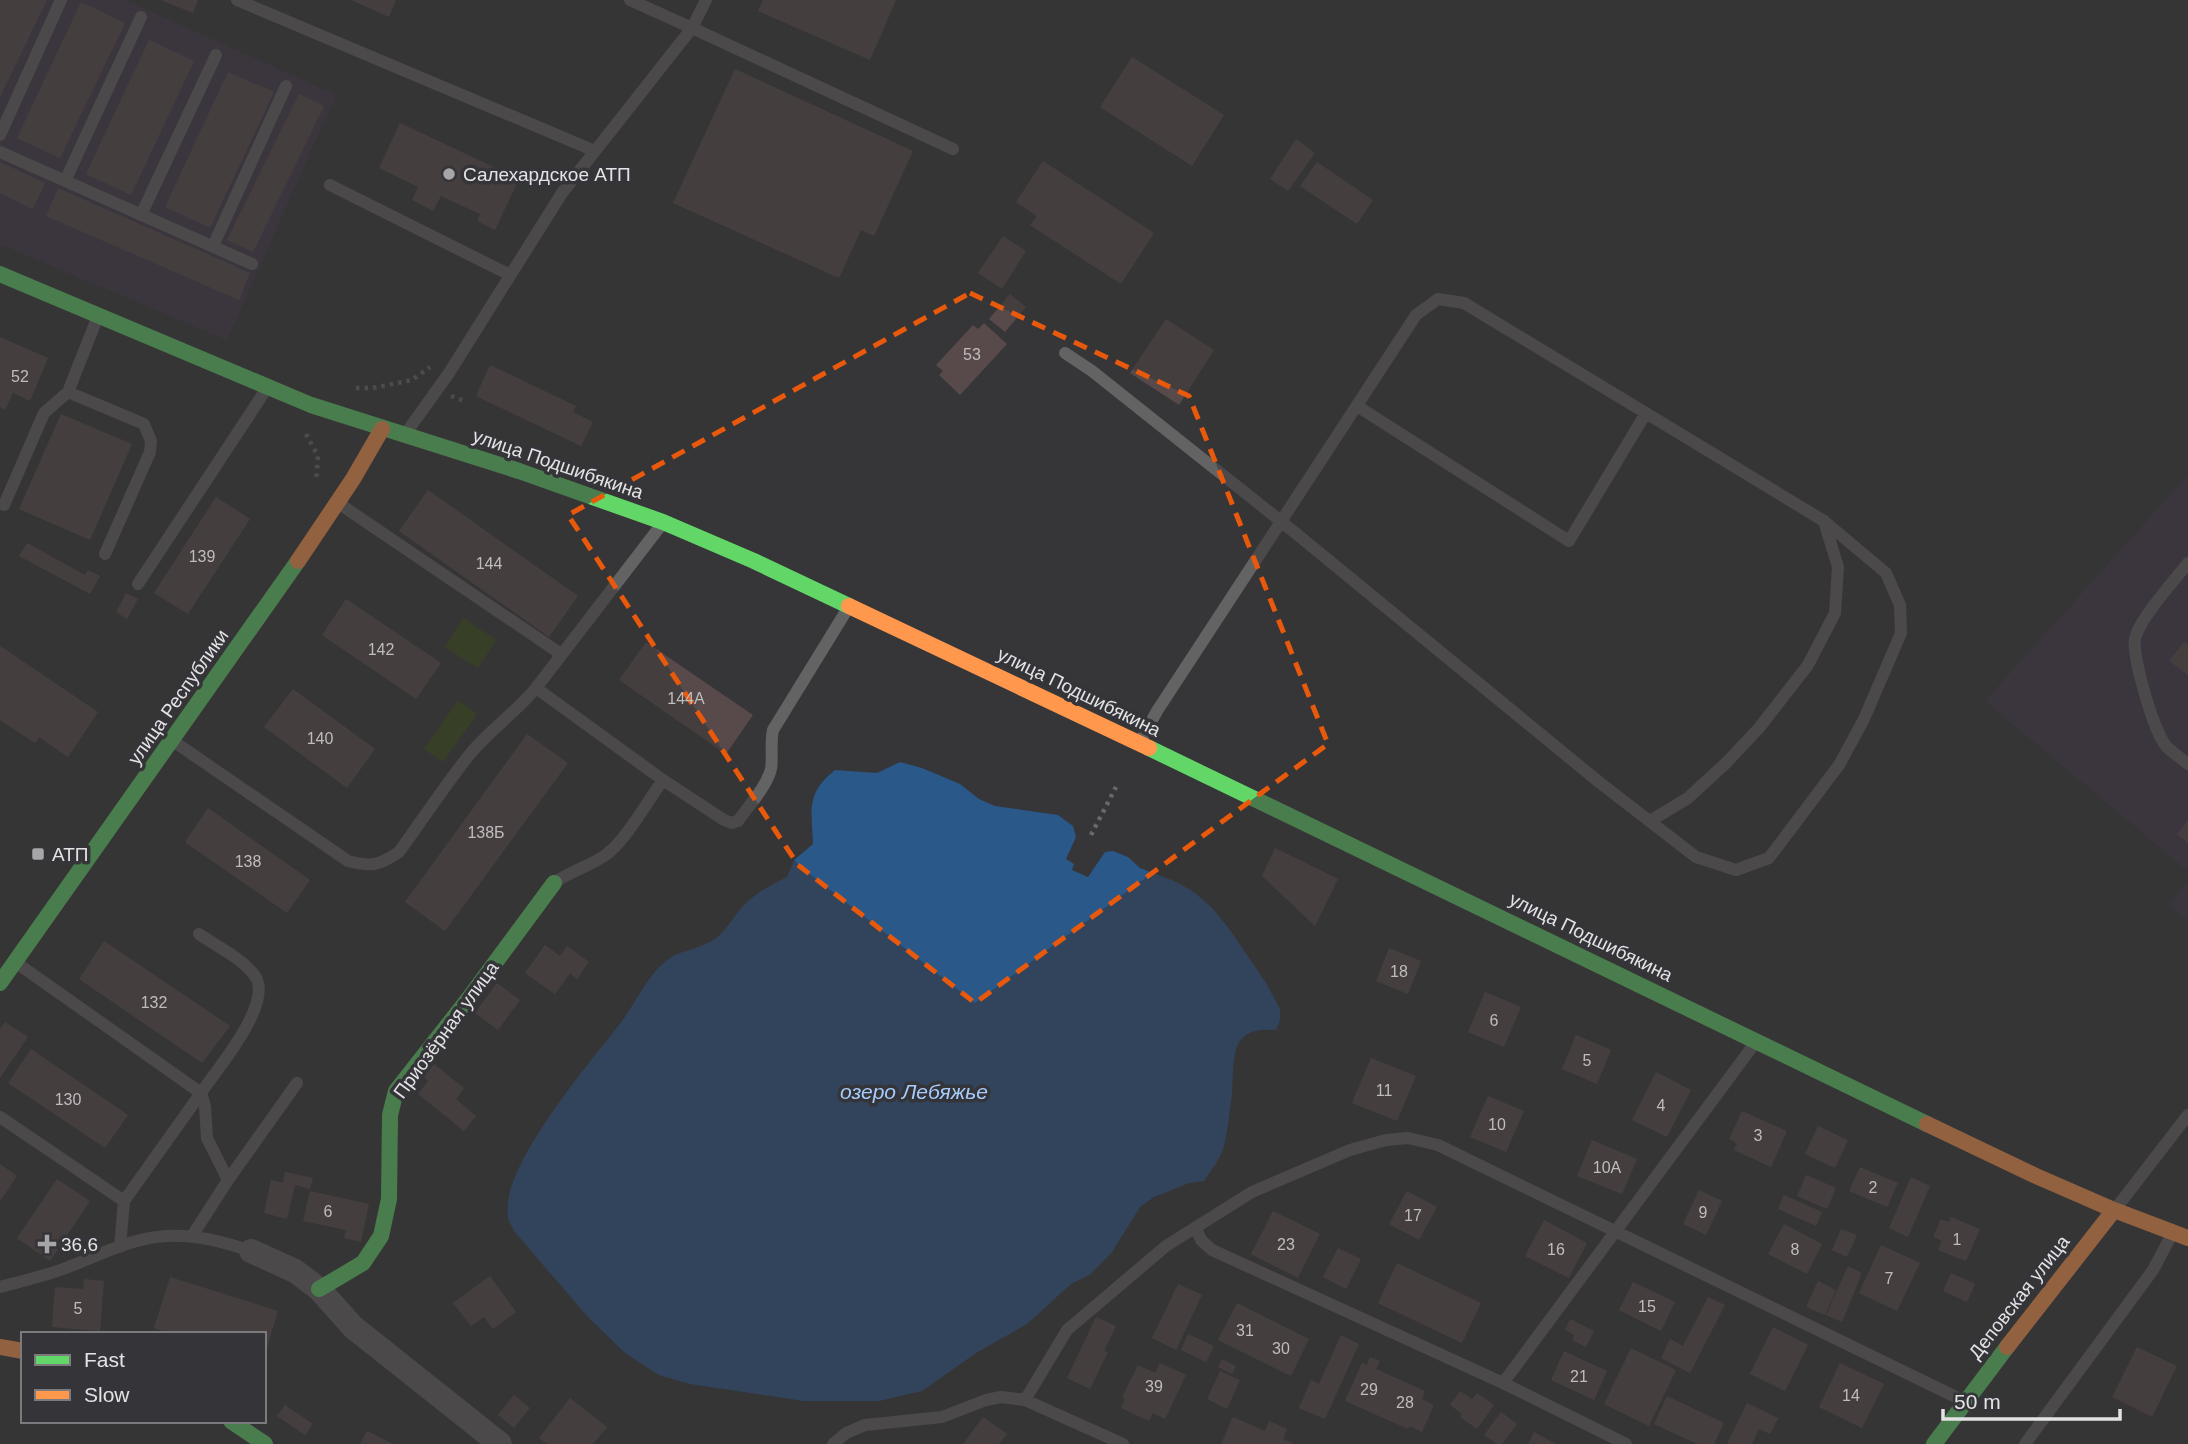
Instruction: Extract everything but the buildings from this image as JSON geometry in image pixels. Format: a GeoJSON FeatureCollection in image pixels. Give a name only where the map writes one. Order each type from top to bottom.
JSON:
{"type":"FeatureCollection","features":[{"type":"Feature","properties":{"kind":"main road","name":"улица Подшибякина"},"geometry":{"type":"LineString","coordinates":[[0,274],[267,388],[382,429],[519,471],[663,522],[850,605],[2036,1176],[2180,1235]]}},
{"type":"Feature","properties":{"kind":"main road","name":"улица Республики"},"geometry":{"type":"LineString","coordinates":[[0,984],[338,503],[382,429]]}},
{"type":"Feature","properties":{"kind":"main road","name":"Приозёрная улица"},"geometry":{"type":"LineString","coordinates":[[319,1289],[363,1263],[381,1236],[389,1199],[390,1115],[396,1091],[554,883]]}},
{"type":"Feature","properties":{"kind":"main road","name":"Деповская улица"},"geometry":{"type":"LineString","coordinates":[[1934,1444],[2070,1264],[2115,1210]]}},
{"type":"Feature","properties":{"kind":"main road"},"geometry":{"type":"LineString","coordinates":[[0,1346],[21,1351]]}},
{"type":"Feature","properties":{"kind":"main road"},"geometry":{"type":"LineString","coordinates":[[235,1423],[265,1444]]}},
{"type":"Feature","properties":{"kind":"street"},"geometry":{"type":"LineString","coordinates":[[251,1251],[286,1266],[319,1289],[353,1327],[500,1444]]}},
{"type":"Feature","properties":{"kind":"lane"},"geometry":{"type":"LineString","coordinates":[[0,135],[61,0]]}},
{"type":"Feature","properties":{"kind":"lane"},"geometry":{"type":"LineString","coordinates":[[237,0],[595,150]]}},
{"type":"Feature","properties":{"kind":"lane"},"geometry":{"type":"LineString","coordinates":[[631,0],[953,149]]}},
{"type":"Feature","properties":{"kind":"lane"},"geometry":{"type":"LineString","coordinates":[[404,436],[449,373],[562,193],[692,29],[706,0]]}},
{"type":"Feature","properties":{"kind":"lane"},"geometry":{"type":"LineString","coordinates":[[65,181],[141,17]]}},
{"type":"Feature","properties":{"kind":"lane"},"geometry":{"type":"LineString","coordinates":[[141,215],[216,55]]}},
{"type":"Feature","properties":{"kind":"lane"},"geometry":{"type":"LineString","coordinates":[[212,246],[286,86]]}},
{"type":"Feature","properties":{"kind":"lane"},"geometry":{"type":"LineString","coordinates":[[0,152],[252,264]]}},
{"type":"Feature","properties":{"kind":"lane"},"geometry":{"type":"LineString","coordinates":[[330,185],[510,275]]}},
{"type":"Feature","properties":{"kind":"lane"},"geometry":{"type":"LineString","coordinates":[[1065,353],[1092,371],[1282,522],[1599,782],[1696,857],[1736,870],[1769,858],[1839,765],[1864,719],[1901,633],[1900,605],[1886,573],[1824,521],[1464,303],[1438,299],[1416,315],[1282,522],[1157,711],[1139,744]]}},
{"type":"Feature","properties":{"kind":"lane"},"geometry":{"type":"LineString","coordinates":[[4,505],[44,413],[68,391],[98,316]]}},
{"type":"Feature","properties":{"kind":"lane"},"geometry":{"type":"LineString","coordinates":[[138,584],[267,388]]}},
{"type":"Feature","properties":{"kind":"lane"},"geometry":{"type":"LineString","coordinates":[[68,391],[145,424],[149,432],[150,452],[105,554]]}},
{"type":"Feature","properties":{"kind":"lane"},"geometry":{"type":"LineString","coordinates":[[1357,406],[1569,541],[1646,413]]}},
{"type":"Feature","properties":{"kind":"lane"},"geometry":{"type":"LineString","coordinates":[[338,503],[561,654]]}},
{"type":"Feature","properties":{"kind":"lane"},"geometry":{"type":"LineString","coordinates":[[1650,821],[1688,798],[1726,763],[1759,728],[1808,665],[1835,613],[1838,567],[1824,521]]}},
{"type":"Feature","properties":{"kind":"lane"},"geometry":{"type":"LineString","coordinates":[[173,741],[348,861],[369,866],[384,862],[399,852],[483,739],[518,709],[536,688],[652,540],[663,522]]}},
{"type":"Feature","properties":{"kind":"lane"},"geometry":{"type":"LineString","coordinates":[[2188,564],[2140,625],[2135,639],[2139,673],[2159,734],[2165,746],[2188,764]]}},
{"type":"Feature","properties":{"kind":"lane"},"geometry":{"type":"LineString","coordinates":[[536,688],[663,780],[732,823],[738,821],[766,782],[772,767],[769,745],[773,730],[850,605]]}},
{"type":"Feature","properties":{"kind":"lane"},"geometry":{"type":"LineString","coordinates":[[554,883],[568,873],[605,856],[663,780]]}},
{"type":"Feature","properties":{"kind":"lane"},"geometry":{"type":"LineString","coordinates":[[120,1247],[124,1201],[248,1025],[258,1005],[261,990],[257,978],[247,967],[199,934]]}},
{"type":"Feature","properties":{"kind":"lane"},"geometry":{"type":"LineString","coordinates":[[16,962],[201,1093],[208,1138],[228,1181]]}},
{"type":"Feature","properties":{"kind":"lane"},"geometry":{"type":"LineString","coordinates":[[1503,1383],[1757,1040]]}},
{"type":"Feature","properties":{"kind":"lane"},"geometry":{"type":"LineString","coordinates":[[192,1236],[297,1083]]}},
{"type":"Feature","properties":{"kind":"lane"},"geometry":{"type":"LineString","coordinates":[[2115,1210],[2188,1115]]}},
{"type":"Feature","properties":{"kind":"lane"},"geometry":{"type":"LineString","coordinates":[[0,1117],[124,1201]]}},
{"type":"Feature","properties":{"kind":"lane"},"geometry":{"type":"LineString","coordinates":[[1025,1400],[1067,1330],[1166,1246],[1268,1184],[1350,1150],[1386,1140],[1408,1138],[1438,1145],[1966,1401]]}},
{"type":"Feature","properties":{"kind":"lane"},"geometry":{"type":"LineString","coordinates":[[1196,1228],[1201,1240],[1212,1250],[1503,1383],[1626,1444]]}},
{"type":"Feature","properties":{"kind":"lane"},"geometry":{"type":"LineString","coordinates":[[2025,1444],[2180,1235]]}},
{"type":"Feature","properties":{"kind":"lane"},"geometry":{"type":"LineString","coordinates":[[0,1287],[50,1274],[120,1247],[156,1237],[192,1236],[225,1242],[251,1251]]}},
{"type":"Feature","properties":{"kind":"lane"},"geometry":{"type":"LineString","coordinates":[[833,1444],[846,1433],[865,1425],[942,1417],[1001,1397],[1025,1400],[1123,1444]]}},
{"type":"Feature","properties":{"kind":"path"},"geometry":{"type":"LineString","coordinates":[[354,388],[373,388],[412,380],[438,361]]}},
{"type":"Feature","properties":{"kind":"path"},"geometry":{"type":"LineString","coordinates":[[1091,835],[1116,787]]}},
{"type":"Feature","properties":{"kind":"highlighted area"},"geometry":{"type":"Polygon","coordinates":[[[970,293],[1189,396],[1328,744],[975,1003],[798,865],[568,515],[970,293]]]}},
{"type":"Feature","properties":{"kind":"shaded area"},"geometry":{"type":"Polygon","coordinates":[[[0,0],[125,0],[336,95],[227,340],[0,244],[0,0]]]}},
{"type":"Feature","properties":{"kind":"shaded area"},"geometry":{"type":"Polygon","coordinates":[[[2188,475],[2188,871],[1985,701],[2188,475]]]}},
{"type":"Feature","properties":{"kind":"shaded area"},"geometry":{"type":"Polygon","coordinates":[[[2188,880],[2188,920],[2169,905],[2188,880]]]}},
{"type":"Feature","properties":{"kind":"green space"},"geometry":{"type":"Polygon","coordinates":[[[463,618],[496,640],[478,668],[445,647],[463,618]]]}},
{"type":"Feature","properties":{"kind":"green space"},"geometry":{"type":"Polygon","coordinates":[[[458,701],[477,714],[443,762],[424,749],[458,701]]]}},
{"type":"Feature","properties":{"kind":"water","name":"озеро Лебяжье"},"geometry":{"type":"Polygon","coordinates":[[[900,762],[960,784],[979,799],[995,806],[1058,815],[1073,826],[1076,837],[1066,859],[1074,864],[1072,870],[1088,877],[1105,852],[1113,851],[1128,857],[1140,868],[1194,892],[1213,909],[1230,930],[1266,983],[1280,1009],[1280,1020],[1276,1030],[1249,1033],[1237,1046],[1224,1147],[1204,1181],[1189,1183],[1154,1197],[1140,1207],[1112,1252],[1091,1274],[1071,1284],[1027,1324],[976,1353],[922,1391],[879,1401],[804,1401],[690,1384],[659,1375],[625,1353],[588,1317],[514,1231],[508,1218],[509,1195],[518,1171],[549,1117],[659,968],[671,957],[715,939],[751,899],[787,877],[794,860],[813,844],[812,804],[825,779],[835,770],[877,773],[900,762]]]}},
{"type":"Feature","properties":{"kind":"traffic: fast"},"geometry":{"type":"LineString","coordinates":[[0,274],[311,405],[519,471],[663,522],[849,606]]}},
{"type":"Feature","properties":{"kind":"traffic: fast"},"geometry":{"type":"LineString","coordinates":[[0,983],[298,561]]}},
{"type":"Feature","properties":{"kind":"traffic: fast"},"geometry":{"type":"LineString","coordinates":[[1149,748],[1927,1124]]}},
{"type":"Feature","properties":{"kind":"traffic: fast"},"geometry":{"type":"LineString","coordinates":[[319,1289],[363,1263],[381,1236],[389,1199],[390,1115],[396,1091],[554,883]]}},
{"type":"Feature","properties":{"kind":"traffic: fast"},"geometry":{"type":"LineString","coordinates":[[1934,1444],[2007,1347]]}},
{"type":"Feature","properties":{"kind":"traffic: fast"},"geometry":{"type":"LineString","coordinates":[[234,1423],[265,1444]]}},
{"type":"Feature","properties":{"kind":"traffic: slow"},"geometry":{"type":"LineString","coordinates":[[298,561],[353,479],[382,429]]}},
{"type":"Feature","properties":{"kind":"traffic: slow"},"geometry":{"type":"LineString","coordinates":[[849,606],[1149,748]]}},
{"type":"Feature","properties":{"kind":"traffic: slow"},"geometry":{"type":"LineString","coordinates":[[1927,1124],[2114,1210],[2007,1347]]}},
{"type":"Feature","properties":{"kind":"traffic: slow"},"geometry":{"type":"LineString","coordinates":[[2114,1210],[2188,1238]]}},
{"type":"Feature","properties":{"kind":"traffic: slow"},"geometry":{"type":"LineString","coordinates":[[0,1347],[21,1351]]}},
{"type":"Feature","properties":{"kind":"place","name":"Салехардское АТП"},"geometry":{"type":"Point","coordinates":[449,174]}},
{"type":"Feature","properties":{"kind":"place","name":"АТП"},"geometry":{"type":"Point","coordinates":[38,854]}},
{"type":"Feature","properties":{"kind":"place","name":"36,6"},"geometry":{"type":"Point","coordinates":[47,1244]}}]}
